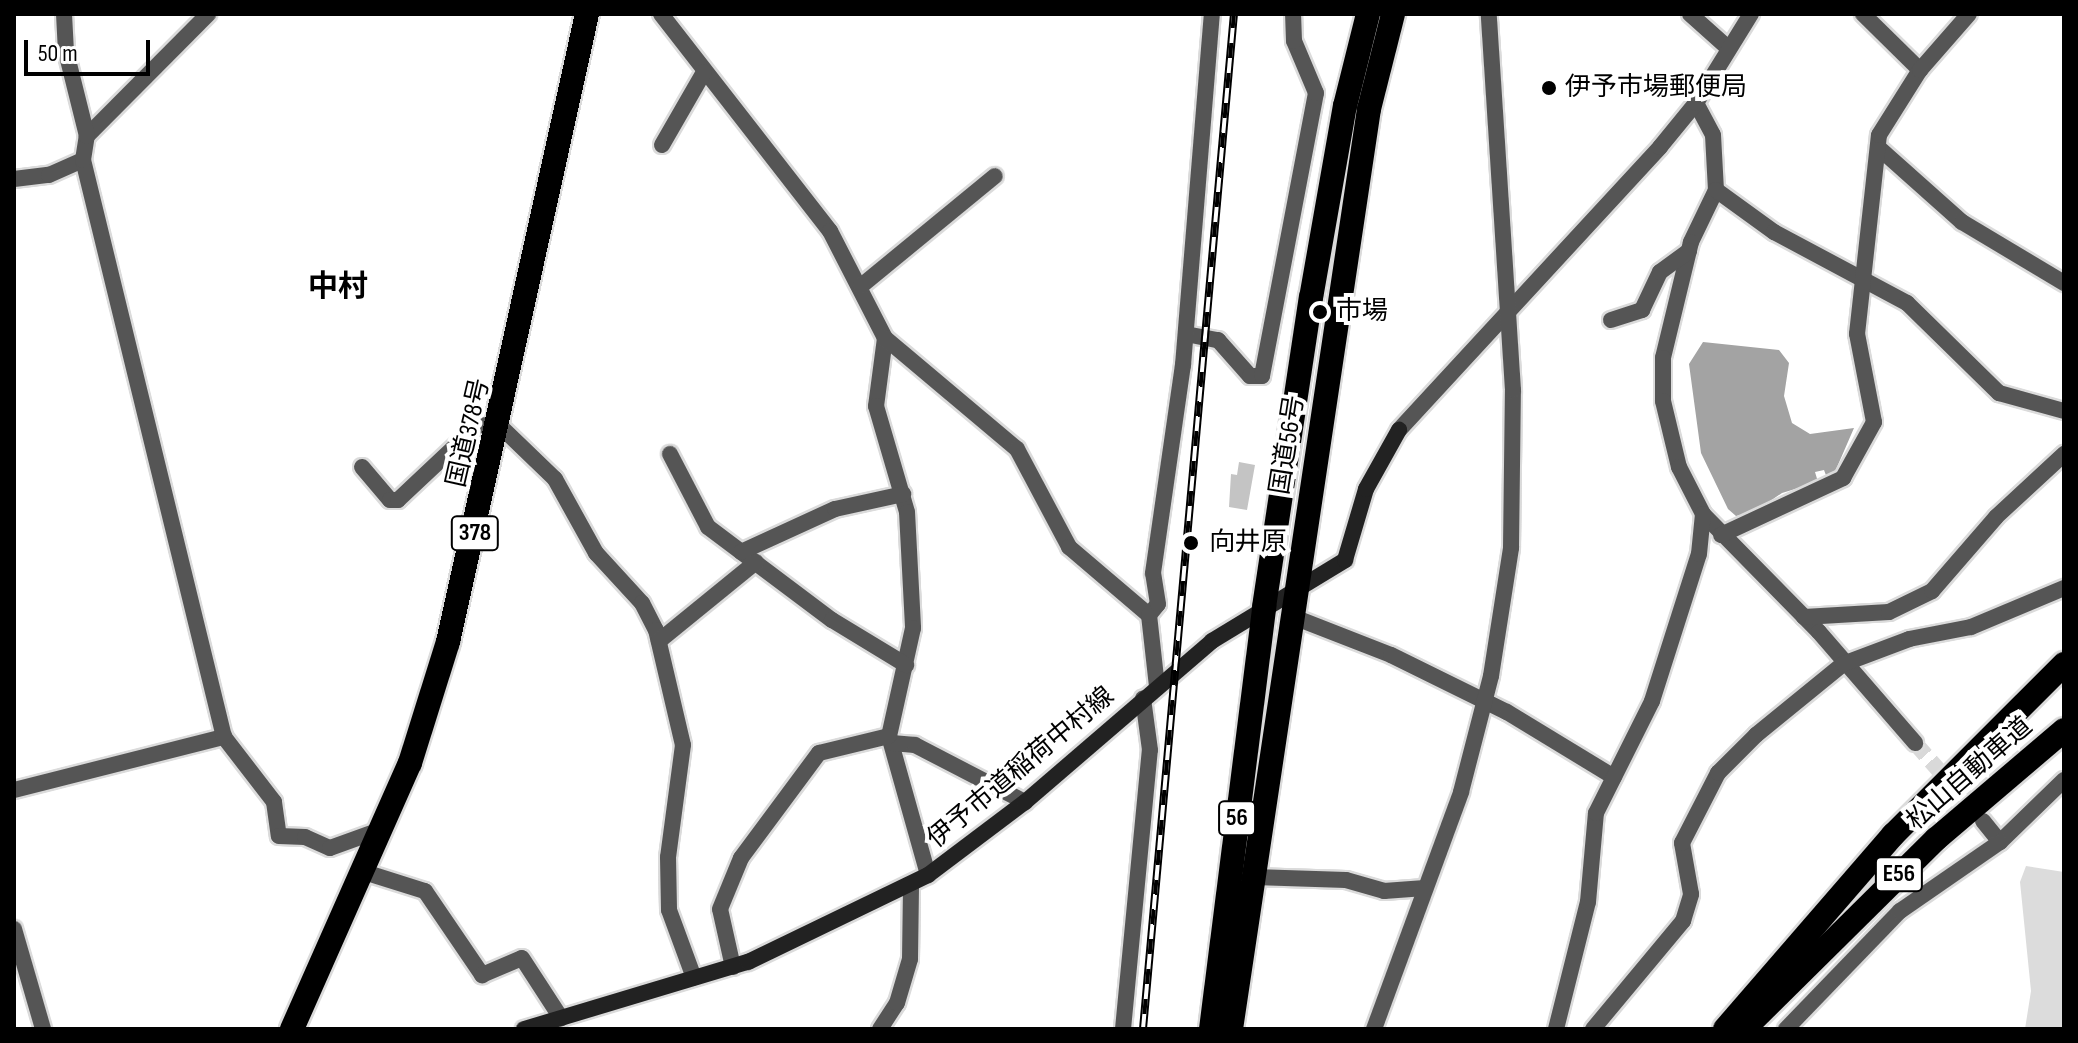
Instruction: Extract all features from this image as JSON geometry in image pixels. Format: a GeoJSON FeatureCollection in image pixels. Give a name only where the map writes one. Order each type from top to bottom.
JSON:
{"type":"FeatureCollection","features":[{"type":"Feature","properties":{"kind":"highway","name":"国道378号"},"geometry":{"type":"LineString","coordinates":[[292,1029],[410,763],[448,642],[500,426],[587,14]]}},
{"type":"Feature","properties":{"kind":"highway","name":"国道56号"},"geometry":{"type":"LineString","coordinates":[[1211,1029],[1264,607],[1329,195],[1368,14]]}},
{"type":"Feature","properties":{"kind":"highway","name":"国道56号"},"geometry":{"type":"LineString","coordinates":[[1231,1029],[1294,589],[1369,109],[1393,14]]}},
{"type":"Feature","properties":{"kind":"highway"},"geometry":{"type":"LineString","coordinates":[[1725,1029],[1893,835],[2064,664]]}},
{"type":"Feature","properties":{"kind":"highway","name":"松山自動車道"},"geometry":{"type":"LineString","coordinates":[[1744,1029],[1874,897],[2064,730]]}},
{"type":"Feature","properties":{"kind":"street"},"geometry":{"type":"LineString","coordinates":[[64,14],[66,52],[87,136],[83,160],[224,737],[274,802],[279,836],[305,837],[330,848],[380,830]]}},
{"type":"Feature","properties":{"kind":"street"},"geometry":{"type":"LineString","coordinates":[[87,136],[208,14]]}},
{"type":"Feature","properties":{"kind":"street"},"geometry":{"type":"LineString","coordinates":[[661,14],[704,72],[790,176],[861,286],[885,338],[1017,449],[1069,547],[1149,615],[1157,686]]}},
{"type":"Feature","properties":{"kind":"street"},"geometry":{"type":"LineString","coordinates":[[1149,615],[1158,604],[1153,573],[1186,334],[1212,14]]}},
{"type":"Feature","properties":{"kind":"street"},"geometry":{"type":"LineString","coordinates":[[1186,334],[1218,340],[1250,376],[1262,376],[1316,93],[1294,41],[1293,14]]}},
{"type":"Feature","properties":{"kind":"street"},"geometry":{"type":"LineString","coordinates":[[1374,1029],[1461,792],[1485,702],[1511,548],[1508,306],[1489,14]]}},
{"type":"Feature","properties":{"kind":"street"},"geometry":{"type":"LineString","coordinates":[[1690,14],[1728,48]]}},
{"type":"Feature","properties":{"kind":"street"},"geometry":{"type":"LineString","coordinates":[[1508,306],[1696,103],[1751,14]]}},
{"type":"Feature","properties":{"kind":"street"},"geometry":{"type":"LineString","coordinates":[[1863,14],[1920,70]]}},
{"type":"Feature","properties":{"kind":"street"},"geometry":{"type":"LineString","coordinates":[[1721,535],[1788,498],[1834,484],[1851,468],[1874,422],[1858,357],[1862,276],[1875,216],[1883,125],[1920,70],[1969,14]]}},
{"type":"Feature","properties":{"kind":"street"},"geometry":{"type":"LineString","coordinates":[[662,145],[704,72]]}},
{"type":"Feature","properties":{"kind":"street"},"geometry":{"type":"LineString","coordinates":[[1696,103],[1713,135],[1716,190],[1689,251],[1677,319],[1664,350],[1663,401],[1679,467],[1703,514],[1804,617],[1915,743]]}},
{"type":"Feature","properties":{"kind":"street"},"geometry":{"type":"LineString","coordinates":[[1879,148],[1962,222],[2064,283]]}},
{"type":"Feature","properties":{"kind":"street"},"geometry":{"type":"LineString","coordinates":[[14,179],[49,175],[83,160]]}},
{"type":"Feature","properties":{"kind":"street"},"geometry":{"type":"LineString","coordinates":[[861,286],[995,176]]}},
{"type":"Feature","properties":{"kind":"street"},"geometry":{"type":"LineString","coordinates":[[1716,190],[1774,232],[1862,276],[1907,303],[1999,393],[2064,411]]}},
{"type":"Feature","properties":{"kind":"street"},"geometry":{"type":"LineString","coordinates":[[1611,320],[1642,310],[1660,272],[1689,251]]}},
{"type":"Feature","properties":{"kind":"street","name":"伊予市道稲荷中村線"},"geometry":{"type":"LineString","coordinates":[[524,1029],[733,967],[824,931],[928,875],[1025,802],[1157,686],[1264,607],[1345,560],[1366,489],[1399,430],[1508,306]]}},
{"type":"Feature","properties":{"kind":"street"},"geometry":{"type":"LineString","coordinates":[[885,338],[876,406],[903,494],[912,598],[906,665],[890,739],[928,875]]}},
{"type":"Feature","properties":{"kind":"street"},"geometry":{"type":"LineString","coordinates":[[362,467],[390,500],[398,500],[478,425],[500,426],[555,479],[596,553],[650,615],[683,745],[668,857],[669,910],[694,978]]}},
{"type":"Feature","properties":{"kind":"street"},"geometry":{"type":"LineString","coordinates":[[670,454],[708,527],[906,665]]}},
{"type":"Feature","properties":{"kind":"street"},"geometry":{"type":"LineString","coordinates":[[1804,617],[1889,612],[1932,591],[1996,517],[2064,454]]}},
{"type":"Feature","properties":{"kind":"street"},"geometry":{"type":"LineString","coordinates":[[741,552],[835,509],[903,494]]}},
{"type":"Feature","properties":{"kind":"street"},"geometry":{"type":"LineString","coordinates":[[1556,1029],[1588,902],[1596,813],[1652,701],[1699,554],[1703,514]]}},
{"type":"Feature","properties":{"kind":"street"},"geometry":{"type":"LineString","coordinates":[[659,641],[756,562]]}},
{"type":"Feature","properties":{"kind":"street"},"geometry":{"type":"LineString","coordinates":[[1593,1029],[1683,921],[1691,894],[1682,843],[1718,773],[1843,664],[1909,639],[1971,627],[2064,588]]}},
{"type":"Feature","properties":{"kind":"street"},"geometry":{"type":"LineString","coordinates":[[1291,616],[1391,655],[1485,702],[1614,777]]}},
{"type":"Feature","properties":{"kind":"street"},"geometry":{"type":"LineString","coordinates":[[1123,1029],[1150,750],[1143,698]]}},
{"type":"Feature","properties":{"kind":"street"},"geometry":{"type":"LineString","coordinates":[[14,790],[224,737]]}},
{"type":"Feature","properties":{"kind":"street"},"geometry":{"type":"LineString","coordinates":[[733,967],[720,909],[741,858],[819,753],[890,739],[915,745],[1025,802]]}},
{"type":"Feature","properties":{"kind":"street"},"geometry":{"type":"LineString","coordinates":[[1786,1029],[1900,911],[2000,842],[2064,780]]}},
{"type":"Feature","properties":{"kind":"street"},"geometry":{"type":"LineString","coordinates":[[1983,821],[2000,842]]}},
{"type":"Feature","properties":{"kind":"street"},"geometry":{"type":"LineString","coordinates":[[361,871],[425,891],[482,975],[522,958],[561,1018]]}},
{"type":"Feature","properties":{"kind":"street"},"geometry":{"type":"LineString","coordinates":[[1254,877],[1346,880],[1384,891],[1425,888]]}},
{"type":"Feature","properties":{"kind":"street"},"geometry":{"type":"LineString","coordinates":[[880,1029],[897,1003],[910,959],[911,885]]}},
{"type":"Feature","properties":{"kind":"street"},"geometry":{"type":"LineString","coordinates":[[14,929],[43,1029]]}},
{"type":"Feature","properties":{"kind":"shaded area"},"geometry":{"type":"Polygon","coordinates":[[[1703,342],[1779,350],[1789,363],[1784,396],[1792,423],[1810,434],[1854,428],[1834,474],[1827,478],[1824,470],[1815,472],[1818,482],[1782,493],[1754,512],[1736,516],[1728,509],[1701,453],[1689,364],[1703,342]]]}},
{"type":"Feature","properties":{"kind":"shaded area"},"geometry":{"type":"Polygon","coordinates":[[[2026,866],[2064,872],[2064,1029],[2025,1029],[2031,991],[2020,882],[2026,866]]]}},
{"type":"Feature","properties":{"kind":"building"},"geometry":{"type":"Polygon","coordinates":[[[1239,462],[1255,465],[1247,510],[1229,507],[1231,474],[1237,475],[1239,462]]]}},
{"type":"Feature","properties":{"kind":"tunnel"},"geometry":{"type":"LineString","coordinates":[[1915,743],[1977,814]]}},
{"type":"Feature","properties":{"kind":"railway"},"geometry":{"type":"LineString","coordinates":[[1143,1029],[1234,14]]}},
{"type":"Feature","properties":{"kind":"place","name":"伊予市場郵便局"},"geometry":{"type":"Point","coordinates":[1549,88]}},
{"type":"Feature","properties":{"kind":"place","name":"市場"},"geometry":{"type":"Point","coordinates":[1320,312]}},
{"type":"Feature","properties":{"kind":"place","name":"向井原"},"geometry":{"type":"Point","coordinates":[1191,543]}},
{"type":"Feature","properties":{"kind":"district","name":"中村"},"geometry":{"type":"Point","coordinates":[338,287]}}]}
